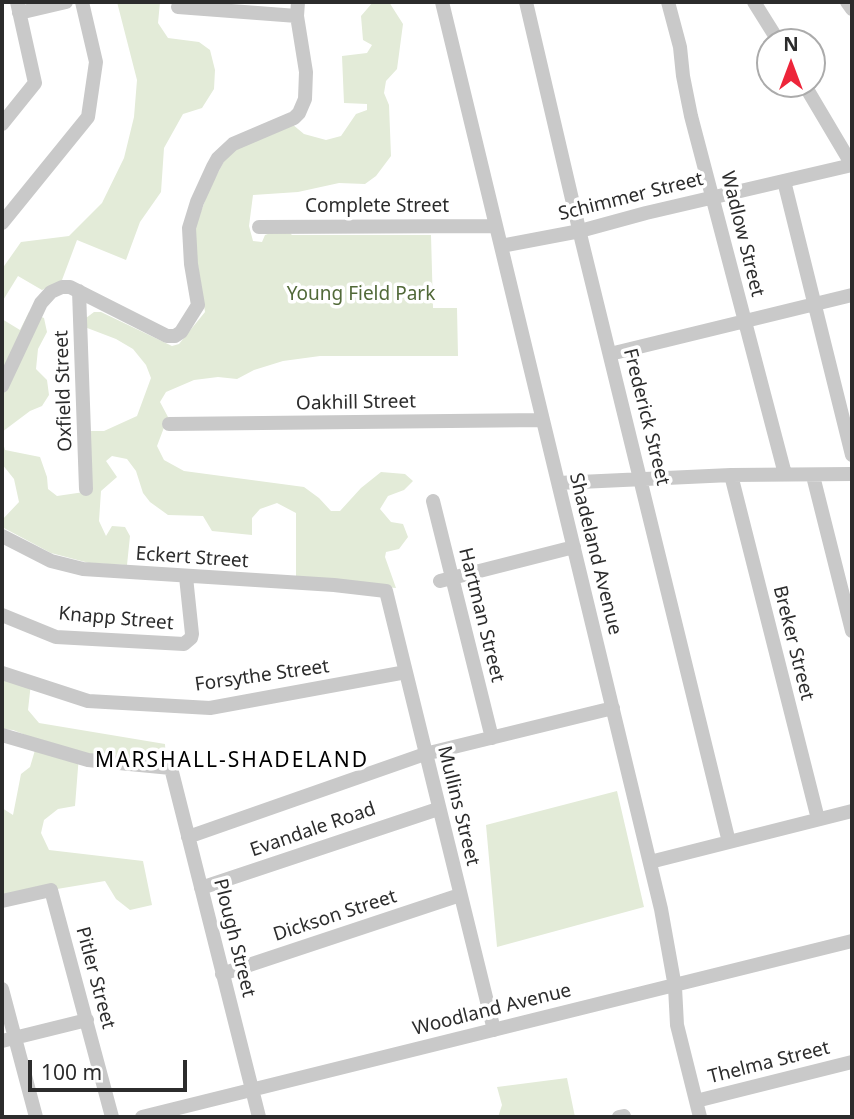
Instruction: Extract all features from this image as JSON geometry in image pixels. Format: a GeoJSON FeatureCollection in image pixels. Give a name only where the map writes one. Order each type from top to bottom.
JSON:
{"type":"FeatureCollection","features":[{"type":"Feature","properties":{"kind":"street"},"geometry":{"type":"LineString","coordinates":[[2,124],[35,83],[18,7],[66,2]]}},
{"type":"Feature","properties":{"kind":"street"},"geometry":{"type":"LineString","coordinates":[[2,223],[88,117],[96,62],[82,2]]}},
{"type":"Feature","properties":{"kind":"street","name":"Shadeland Avenue"},"geometry":{"type":"LineString","coordinates":[[442,2],[650,862],[675,987],[677,1025],[700,1117]]}},
{"type":"Feature","properties":{"kind":"street","name":"Frederick Street"},"geometry":{"type":"LineString","coordinates":[[526,2],[729,842]]}},
{"type":"Feature","properties":{"kind":"street","name":"Wadlow Street"},"geometry":{"type":"LineString","coordinates":[[668,2],[680,47],[691,116],[785,474]]}},
{"type":"Feature","properties":{"kind":"street"},"geometry":{"type":"LineString","coordinates":[[754,2],[770,28]]}},
{"type":"Feature","properties":{"kind":"street"},"geometry":{"type":"LineString","coordinates":[[847,2],[852,9]]}},
{"type":"Feature","properties":{"kind":"street"},"geometry":{"type":"LineString","coordinates":[[2,386],[41,303],[51,292],[62,287],[71,287],[167,336],[175,336],[181,332],[198,305],[189,236],[192,216],[212,167],[233,144],[294,118],[299,113],[305,99],[306,72],[298,9],[178,8]]}},
{"type":"Feature","properties":{"kind":"street"},"geometry":{"type":"LineString","coordinates":[[812,98],[852,165]]}},
{"type":"Feature","properties":{"kind":"street","name":"Schimmer Street"},"geometry":{"type":"LineString","coordinates":[[501,246],[580,231],[852,165]]}},
{"type":"Feature","properties":{"kind":"street"},"geometry":{"type":"LineString","coordinates":[[784,181],[852,455]]}},
{"type":"Feature","properties":{"kind":"street","name":"Complete Street"},"geometry":{"type":"LineString","coordinates":[[259,227],[496,226]]}},
{"type":"Feature","properties":{"kind":"street","name":"Oxfield Street"},"geometry":{"type":"LineString","coordinates":[[79,291],[86,489]]}},
{"type":"Feature","properties":{"kind":"street"},"geometry":{"type":"LineString","coordinates":[[610,354],[852,295]]}},
{"type":"Feature","properties":{"kind":"street","name":"Oakhill Street"},"geometry":{"type":"LineString","coordinates":[[169,425],[543,419]]}},
{"type":"Feature","properties":{"kind":"street"},"geometry":{"type":"LineString","coordinates":[[558,483],[732,475],[852,474]]}},
{"type":"Feature","properties":{"kind":"street","name":"Breker Street"},"geometry":{"type":"LineString","coordinates":[[732,475],[818,820]]}},
{"type":"Feature","properties":{"kind":"street"},"geometry":{"type":"LineString","coordinates":[[813,476],[852,631]]}},
{"type":"Feature","properties":{"kind":"street","name":"Hartman Street"},"geometry":{"type":"LineString","coordinates":[[433,501],[446,580],[492,738]]}},
{"type":"Feature","properties":{"kind":"street","name":"Eckert Street"},"geometry":{"type":"LineString","coordinates":[[2,536],[51,562],[101,571],[386,591]]}},
{"type":"Feature","properties":{"kind":"street"},"geometry":{"type":"LineString","coordinates":[[446,580],[574,547]]}},
{"type":"Feature","properties":{"kind":"street","name":"Knapp Street"},"geometry":{"type":"LineString","coordinates":[[2,615],[56,637],[180,644],[191,638],[187,577]]}},
{"type":"Feature","properties":{"kind":"street","name":"Mullins Street"},"geometry":{"type":"LineString","coordinates":[[386,591],[494,1030]]}},
{"type":"Feature","properties":{"kind":"street","name":"Forsythe Street"},"geometry":{"type":"LineString","coordinates":[[2,673],[88,701],[210,708],[406,672]]}},
{"type":"Feature","properties":{"kind":"street"},"geometry":{"type":"LineString","coordinates":[[188,837],[425,754],[612,708]]}},
{"type":"Feature","properties":{"kind":"street","name":"Plough Street"},"geometry":{"type":"LineString","coordinates":[[2,735],[88,760],[171,768],[259,1117]]}},
{"type":"Feature","properties":{"kind":"street","name":"Evandale Road"},"geometry":{"type":"LineString","coordinates":[[201,888],[438,809]]}},
{"type":"Feature","properties":{"kind":"street"},"geometry":{"type":"LineString","coordinates":[[650,862],[852,811]]}},
{"type":"Feature","properties":{"kind":"street","name":"Pitler Street"},"geometry":{"type":"LineString","coordinates":[[2,901],[51,890],[112,1117]]}},
{"type":"Feature","properties":{"kind":"street","name":"Dickson Street"},"geometry":{"type":"LineString","coordinates":[[222,974],[460,895]]}},
{"type":"Feature","properties":{"kind":"street","name":"Woodland Avenue"},"geometry":{"type":"LineString","coordinates":[[142,1117],[852,941]]}},
{"type":"Feature","properties":{"kind":"street"},"geometry":{"type":"LineString","coordinates":[[2,989],[8,1039],[36,1117]]}},
{"type":"Feature","properties":{"kind":"street"},"geometry":{"type":"LineString","coordinates":[[8,1039],[87,1020]]}},
{"type":"Feature","properties":{"kind":"street","name":"Thelma Street"},"geometry":{"type":"LineString","coordinates":[[696,1101],[852,1062]]}},
{"type":"Feature","properties":{"kind":"green space"},"geometry":{"type":"Polygon","coordinates":[[[117,2],[160,2],[158,23],[168,38],[199,42],[210,50],[215,70],[214,89],[202,108],[183,114],[164,148],[161,192],[140,222],[126,260],[77,240],[62,280],[42,290],[18,276],[2,302],[2,269],[21,242],[69,236],[102,203],[124,158],[134,117],[137,80],[117,2]]]}},
{"type":"Feature","properties":{"kind":"green space","name":"Young Field Park"},"geometry":{"type":"Polygon","coordinates":[[[373,2],[389,2],[403,24],[397,69],[386,81],[384,93],[389,105],[391,156],[376,176],[365,184],[339,183],[298,192],[253,195],[249,226],[253,241],[262,242],[265,235],[287,230],[292,235],[431,235],[433,308],[457,308],[458,356],[320,356],[283,361],[254,370],[237,379],[218,377],[194,380],[166,392],[160,402],[168,417],[157,446],[164,460],[184,471],[304,487],[331,511],[340,511],[361,488],[381,472],[405,474],[413,481],[404,490],[388,496],[380,509],[391,522],[403,524],[408,537],[399,549],[386,552],[385,557],[396,588],[296,579],[296,513],[277,503],[260,509],[252,518],[252,535],[212,531],[203,516],[168,515],[150,502],[143,493],[136,471],[127,459],[112,456],[106,461],[117,477],[101,491],[99,521],[106,536],[112,526],[125,527],[130,536],[127,565],[89,563],[51,553],[2,527],[2,520],[19,502],[14,479],[2,464],[2,439],[5,450],[40,457],[48,489],[57,496],[91,491],[89,431],[104,431],[137,416],[151,378],[146,365],[133,349],[116,339],[82,326],[82,321],[94,312],[101,312],[172,346],[179,344],[205,312],[193,233],[209,190],[224,161],[233,151],[292,124],[304,134],[326,140],[341,136],[356,114],[367,110],[367,104],[344,103],[342,56],[367,53],[372,45],[363,40],[361,16],[373,2]]]}},
{"type":"Feature","properties":{"kind":"green space"},"geometry":{"type":"Polygon","coordinates":[[[29,312],[44,318],[47,332],[38,349],[36,369],[47,380],[49,395],[42,406],[30,411],[2,432],[2,319],[20,330],[29,312]]]}},
{"type":"Feature","properties":{"kind":"green space"},"geometry":{"type":"Polygon","coordinates":[[[2,673],[31,683],[28,710],[39,723],[165,744],[166,761],[79,755],[75,806],[58,809],[44,820],[41,833],[49,850],[143,861],[152,905],[130,910],[116,899],[105,881],[2,901],[2,808],[13,815],[21,774],[30,767],[38,740],[13,730],[2,729],[2,673]]]}},
{"type":"Feature","properties":{"kind":"green space"},"geometry":{"type":"Polygon","coordinates":[[[617,791],[644,907],[497,947],[486,825],[617,791]]]}},
{"type":"Feature","properties":{"kind":"green space"},"geometry":{"type":"Polygon","coordinates":[[[567,1078],[575,1117],[498,1117],[502,1105],[497,1087],[567,1078]]]}},
{"type":"Feature","properties":{"kind":"district","name":"MARSHALL-SHADELAND"},"geometry":{"type":"Point","coordinates":[232,761]}}]}
